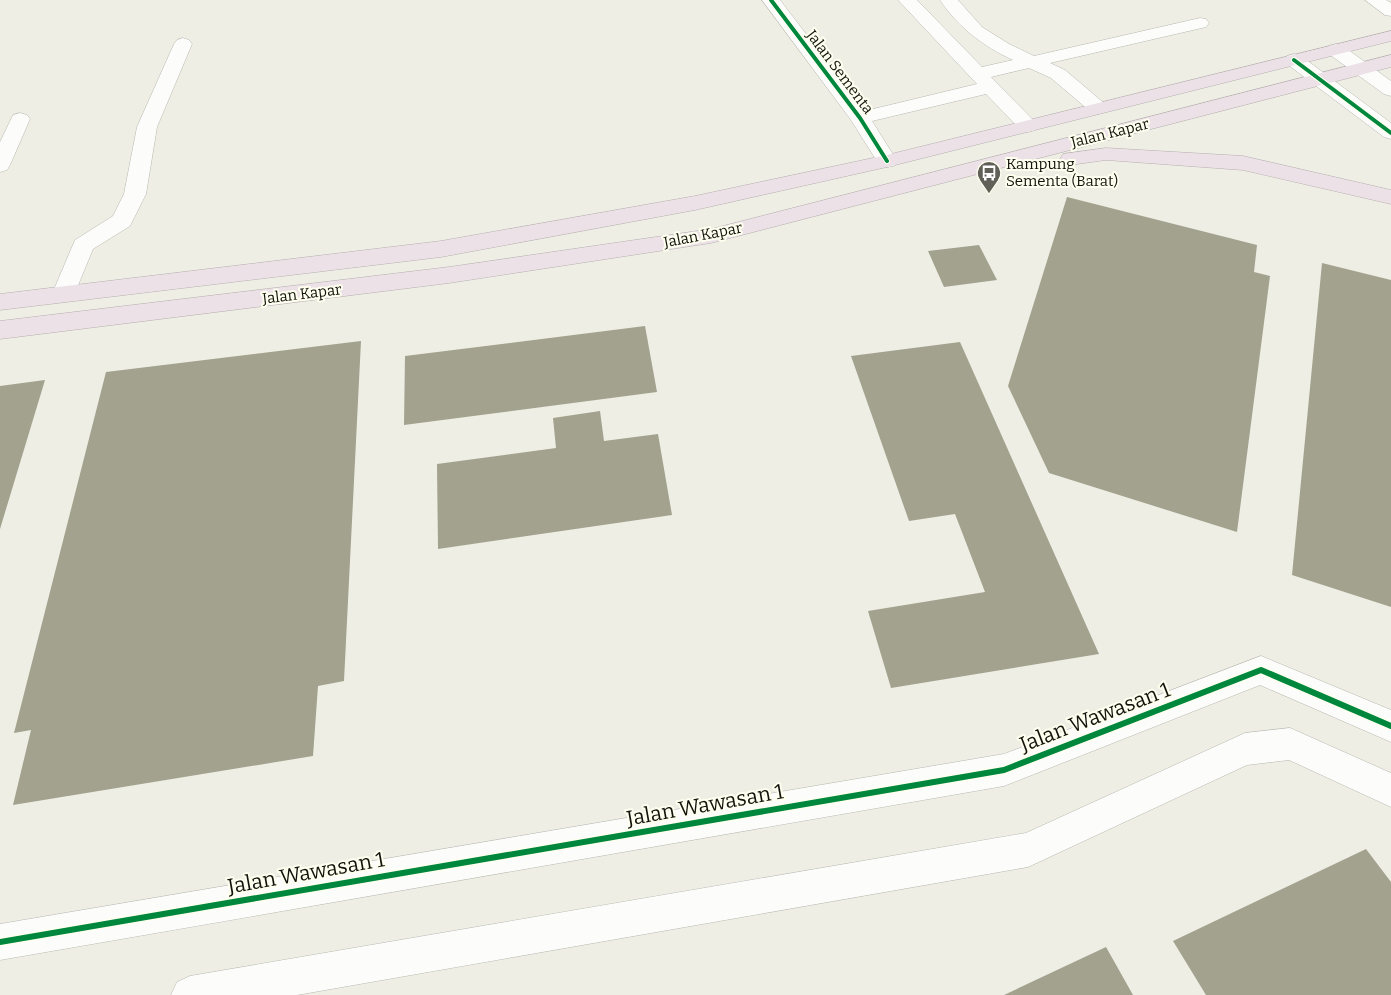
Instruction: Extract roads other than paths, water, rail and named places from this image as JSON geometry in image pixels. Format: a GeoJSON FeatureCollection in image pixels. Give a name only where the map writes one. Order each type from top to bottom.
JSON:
{"type":"FeatureCollection","features":[{"type":"Feature","properties":{"kind":"highway","name":"Jalan Kapar"},"geometry":{"type":"LineString","coordinates":[[0,302],[147,286],[441,249],[695,203],[887,161],[1391,36]]}},
{"type":"Feature","properties":{"kind":"highway","name":"Jalan Kapar"},"geometry":{"type":"LineString","coordinates":[[0,330],[449,275],[711,236],[1391,61]]}},
{"type":"Feature","properties":{"kind":"highway"},"geometry":{"type":"LineString","coordinates":[[922,181],[1106,154],[1243,163],[1391,198]]}},
{"type":"Feature","properties":{"kind":"street","name":"Jalan Sementa"},"geometry":{"type":"LineString","coordinates":[[771,0],[860,118],[887,161]]}},
{"type":"Feature","properties":{"kind":"street"},"geometry":{"type":"LineString","coordinates":[[907,0],[1028,126]]}},
{"type":"Feature","properties":{"kind":"street"},"geometry":{"type":"LineString","coordinates":[[950,0],[976,31],[1002,48],[1068,81],[1098,108]]}},
{"type":"Feature","properties":{"kind":"street"},"geometry":{"type":"LineString","coordinates":[[1374,0],[1391,11]]}},
{"type":"Feature","properties":{"kind":"street"},"geometry":{"type":"LineString","coordinates":[[860,118],[984,81],[1030,62],[1200,23]]}},
{"type":"Feature","properties":{"kind":"street"},"geometry":{"type":"LineString","coordinates":[[64,294],[83,245],[122,221],[135,194],[147,128],[183,44]]}},
{"type":"Feature","properties":{"kind":"street"},"geometry":{"type":"LineString","coordinates":[[1336,50],[1391,90]]}},
{"type":"Feature","properties":{"kind":"street"},"geometry":{"type":"LineString","coordinates":[[1294,60],[1391,133]]}},
{"type":"Feature","properties":{"kind":"street"},"geometry":{"type":"LineString","coordinates":[[0,164],[20,119]]}},
{"type":"Feature","properties":{"kind":"street","name":"Jalan Wawasan 1"},"geometry":{"type":"LineString","coordinates":[[0,942],[1004,770],[1261,670],[1391,726]]}},
{"type":"Feature","properties":{"kind":"street"},"geometry":{"type":"LineString","coordinates":[[190,995],[1028,850],[1245,749],[1290,744],[1391,790]]}},
{"type":"Feature","properties":{"kind":"place","name":"Kampung Sementa (Barat)"},"geometry":{"type":"Point","coordinates":[989,194]}}]}
